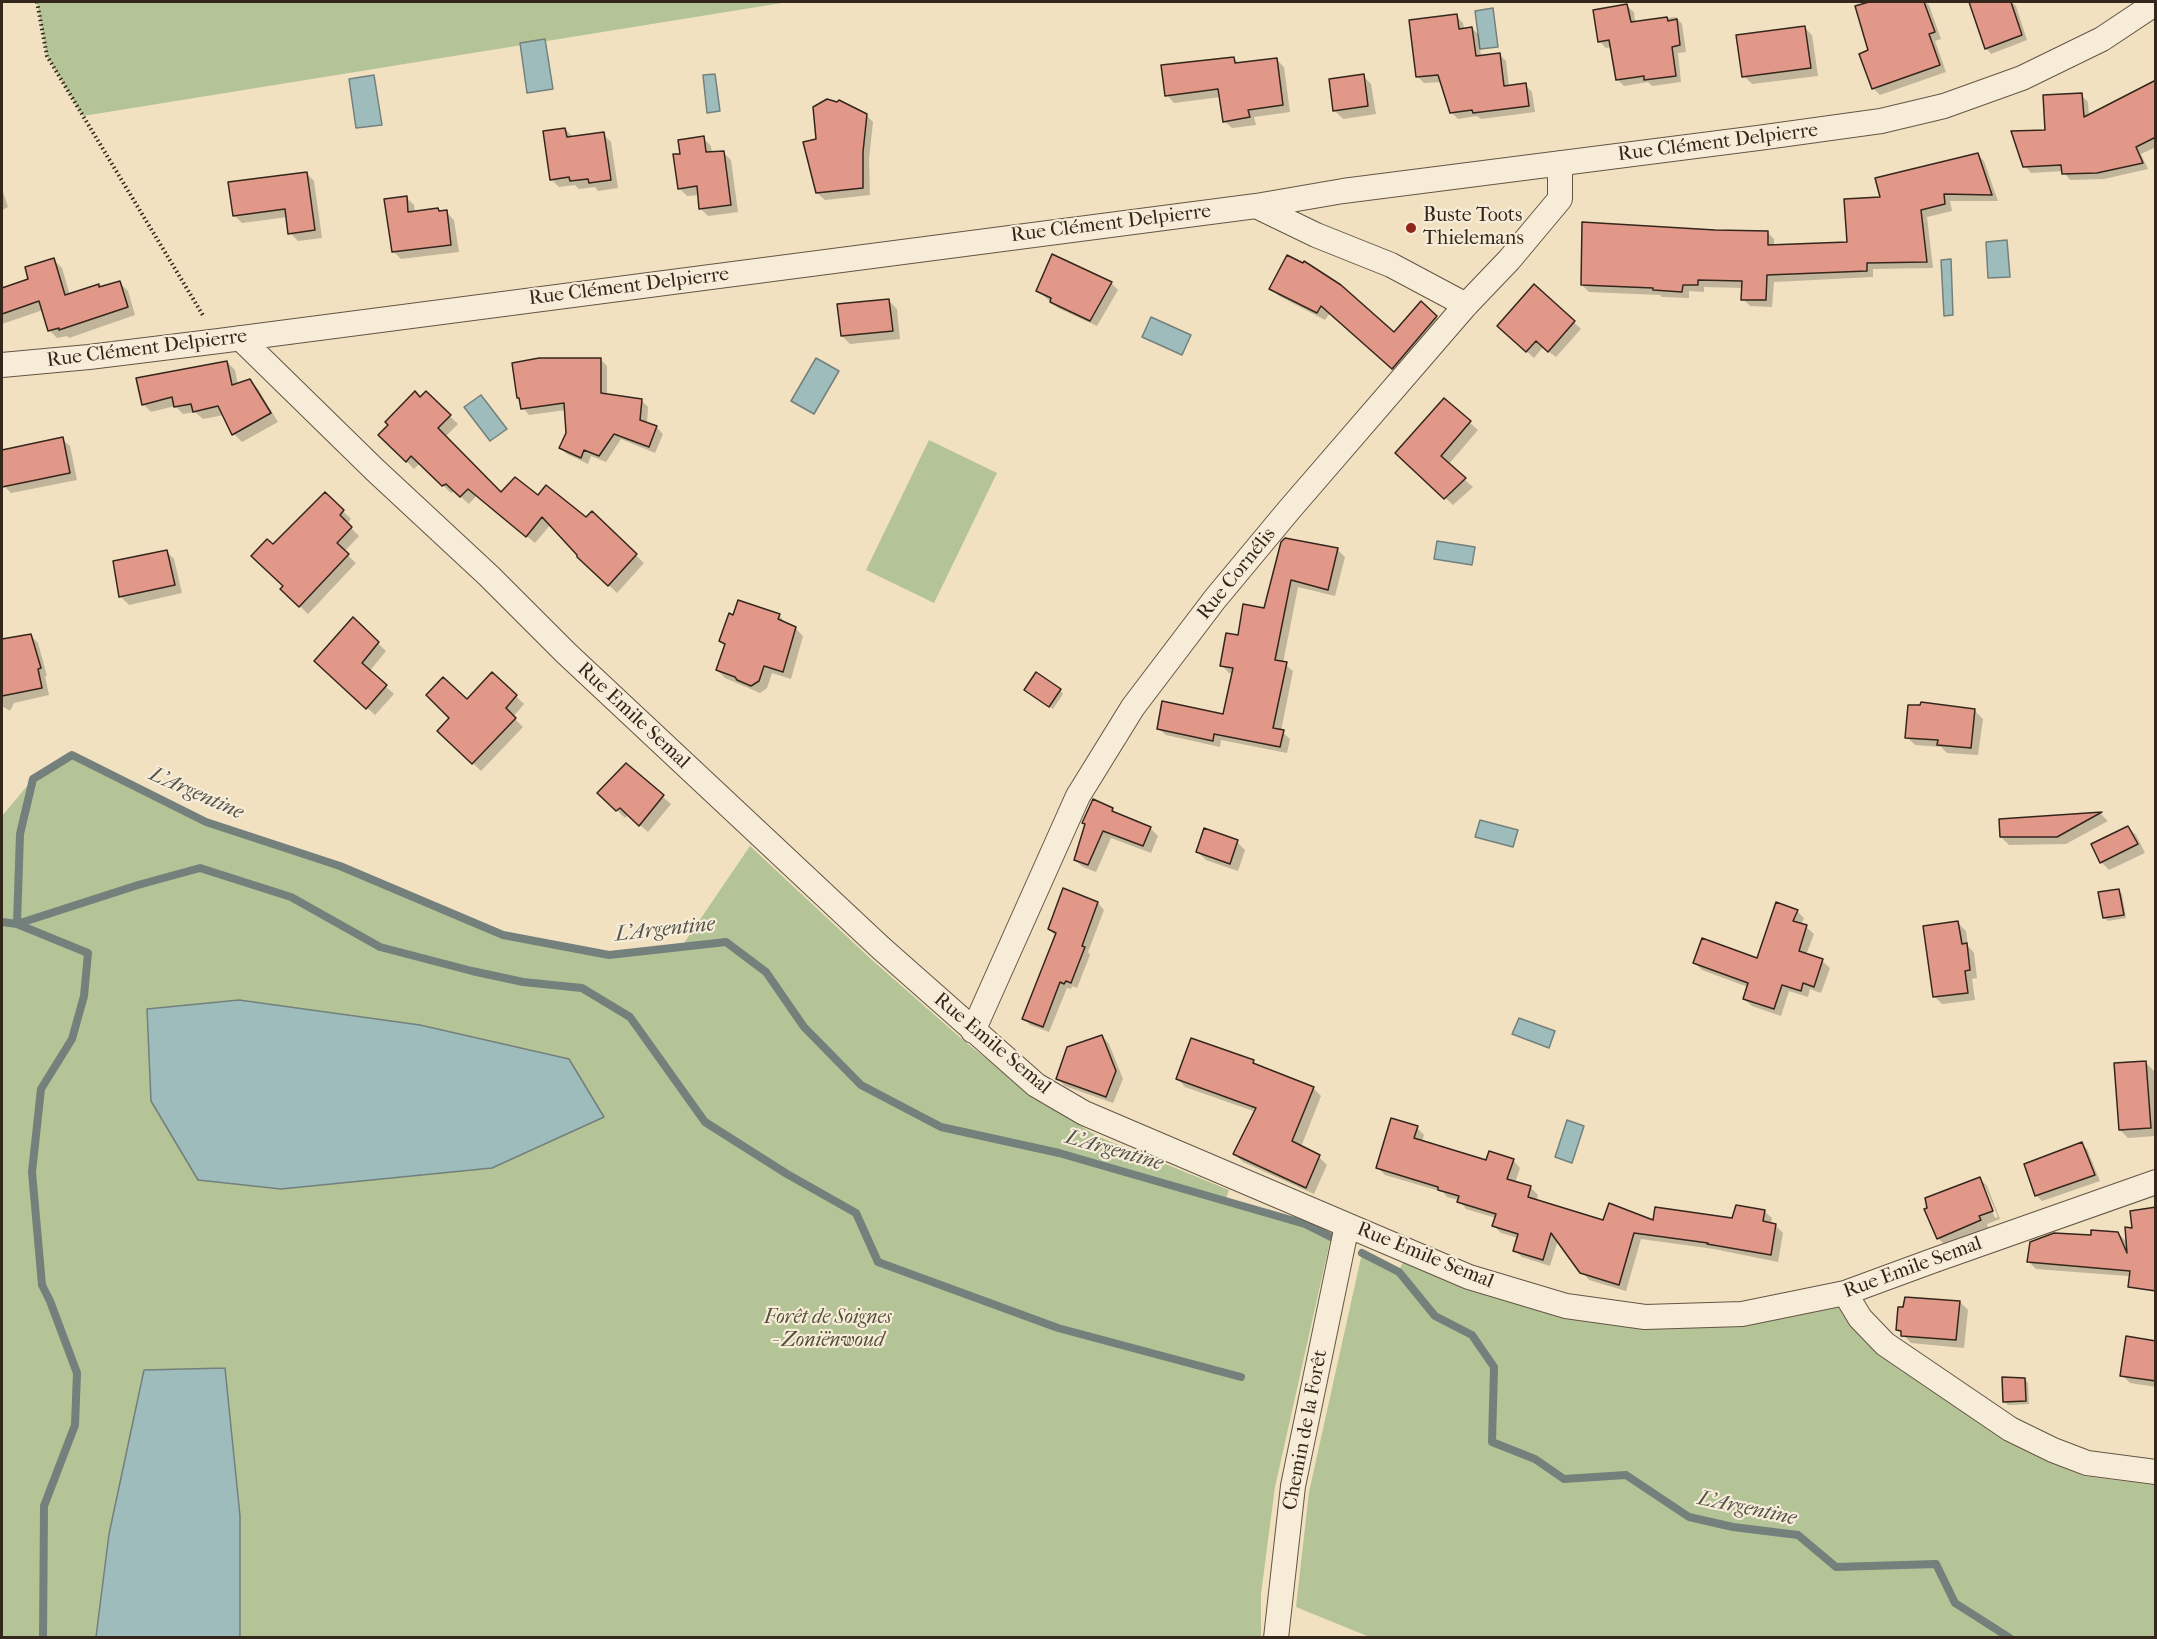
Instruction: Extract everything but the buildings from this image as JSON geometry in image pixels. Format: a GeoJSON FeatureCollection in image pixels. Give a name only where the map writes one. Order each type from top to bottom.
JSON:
{"type":"FeatureCollection","features":[{"type":"Feature","properties":{"kind":"street","name":"Rue Clément Delpierre"},"geometry":{"type":"LineString","coordinates":[[2,365],[229,340],[1256,206],[1343,192],[1881,121],[1944,106],[2022,78],[2102,39],[2156,3]]}},
{"type":"Feature","properties":{"kind":"street","name":"Rue Cornélis"},"geometry":{"type":"LineString","coordinates":[[973,1031],[1078,796],[1133,707],[1215,599],[1466,305],[1509,260],[1560,200],[1560,163]]}},
{"type":"Feature","properties":{"kind":"street"},"geometry":{"type":"LineString","coordinates":[[1256,206],[1316,235],[1391,265],[1466,305]]}},
{"type":"Feature","properties":{"kind":"street","name":"Rue Emile Semal"},"geometry":{"type":"LineString","coordinates":[[229,340],[881,948],[1036,1085],[1084,1113],[1469,1277],[1566,1306],[1645,1317],[1742,1314],[1845,1293],[1932,1260],[2156,1182]]}},
{"type":"Feature","properties":{"kind":"street","name":"Chemin de la Forêt"},"geometry":{"type":"LineString","coordinates":[[1276,1638],[1293,1486],[1347,1225]]}},
{"type":"Feature","properties":{"kind":"street"},"geometry":{"type":"LineString","coordinates":[[1845,1293],[1860,1318],[1885,1344],[2010,1429],[2053,1450],[2087,1463],[2156,1472]]}},
{"type":"Feature","properties":{"kind":"path"},"geometry":{"type":"LineString","coordinates":[[37,2],[47,56],[229,340]]}},
{"type":"Feature","properties":{"kind":"green space"},"geometry":{"type":"Polygon","coordinates":[[[37,2],[788,2],[83,116],[47,56],[37,2]]]}},
{"type":"Feature","properties":{"kind":"green space"},"geometry":{"type":"Polygon","coordinates":[[[929,440],[997,473],[934,603],[866,570],[929,440]]]}},
{"type":"Feature","properties":{"kind":"green space","name":"Forêt de Soignes - Zoniënwoud"},"geometry":{"type":"Polygon","coordinates":[[[72,755],[206,822],[340,866],[503,935],[609,955],[682,946],[750,846],[872,960],[963,1040],[1030,1094],[1097,1136],[1229,1190],[1225,1201],[1305,1224],[1331,1237],[1275,1487],[1261,1594],[1261,1637],[240,1637],[240,1515],[224,1368],[144,1371],[109,1534],[96,1637],[2,1638],[2,816],[33,779],[72,755]],[[239,1000],[147,1009],[151,1101],[569,1059],[420,1025],[239,1000]]]}},
{"type":"Feature","properties":{"kind":"green space"},"geometry":{"type":"Polygon","coordinates":[[[1362,1253],[1399,1271],[1403,1262],[1465,1289],[1564,1318],[1644,1329],[1743,1326],[1839,1307],[1850,1325],[1877,1354],[2004,1439],[2047,1461],[2084,1476],[2155,1485],[2155,1637],[1372,1638],[1296,1607],[1309,1492],[1362,1253]]]}},
{"type":"Feature","properties":{"kind":"water"},"geometry":{"type":"Polygon","coordinates":[[[1493,8],[1498,47],[1480,49],[1475,11],[1493,8]]]}},
{"type":"Feature","properties":{"kind":"water"},"geometry":{"type":"Polygon","coordinates":[[[545,39],[553,89],[527,93],[520,43],[545,39]]]}},
{"type":"Feature","properties":{"kind":"water"},"geometry":{"type":"Polygon","coordinates":[[[715,74],[720,111],[707,113],[703,75],[715,74]]]}},
{"type":"Feature","properties":{"kind":"water"},"geometry":{"type":"Polygon","coordinates":[[[374,75],[382,125],[356,128],[349,79],[374,75]]]}},
{"type":"Feature","properties":{"kind":"water"},"geometry":{"type":"Polygon","coordinates":[[[2007,240],[2010,277],[1988,278],[1986,242],[2007,240]]]}},
{"type":"Feature","properties":{"kind":"water"},"geometry":{"type":"Polygon","coordinates":[[[1951,259],[1953,315],[1944,316],[1941,260],[1951,259]]]}},
{"type":"Feature","properties":{"kind":"water"},"geometry":{"type":"Polygon","coordinates":[[[1151,317],[1191,335],[1182,355],[1142,337],[1151,317]]]}},
{"type":"Feature","properties":{"kind":"water"},"geometry":{"type":"Polygon","coordinates":[[[816,358],[839,371],[814,414],[791,401],[816,358]]]}},
{"type":"Feature","properties":{"kind":"water"},"geometry":{"type":"Polygon","coordinates":[[[481,395],[507,429],[490,441],[464,407],[481,395]]]}},
{"type":"Feature","properties":{"kind":"water"},"geometry":{"type":"Polygon","coordinates":[[[1437,541],[1475,547],[1472,565],[1434,559],[1437,541]]]}},
{"type":"Feature","properties":{"kind":"water"},"geometry":{"type":"Polygon","coordinates":[[[1480,820],[1518,830],[1513,847],[1475,837],[1480,820]]]}},
{"type":"Feature","properties":{"kind":"water"},"geometry":{"type":"Polygon","coordinates":[[[239,1000],[420,1025],[569,1059],[604,1117],[492,1168],[281,1189],[198,1180],[151,1101],[147,1009],[239,1000]]]}},
{"type":"Feature","properties":{"kind":"water"},"geometry":{"type":"Polygon","coordinates":[[[1519,1018],[1555,1031],[1549,1048],[1512,1034],[1519,1018]]]}},
{"type":"Feature","properties":{"kind":"water"},"geometry":{"type":"Polygon","coordinates":[[[1567,1120],[1584,1126],[1572,1163],[1555,1157],[1567,1120]]]}},
{"type":"Feature","properties":{"kind":"water"},"geometry":{"type":"Polygon","coordinates":[[[225,1368],[240,1516],[240,1637],[96,1637],[109,1534],[144,1370],[225,1368]]]}},
{"type":"Feature","properties":{"kind":"waterway","name":"L'Argentine"},"geometry":{"type":"LineString","coordinates":[[43,1638],[44,1506],[75,1425],[77,1373],[42,1285],[32,1172],[41,1089],[72,1039],[84,996],[88,953],[17,924],[20,834],[33,779],[72,755],[206,822],[340,866],[503,935],[609,955],[726,942],[766,972],[804,1027],[861,1085],[941,1127],[1059,1153],[1305,1224],[1331,1237]]}},
{"type":"Feature","properties":{"kind":"waterway","name":"L'Argentine"},"geometry":{"type":"LineString","coordinates":[[2,922],[17,924],[138,885],[200,868],[291,897],[380,947],[523,982],[582,988],[630,1017],[705,1122],[787,1174],[856,1213],[878,1262],[1058,1328],[1241,1377]]}},
{"type":"Feature","properties":{"kind":"waterway","name":"L'Argentine"},"geometry":{"type":"LineString","coordinates":[[1362,1253],[1399,1272],[1435,1316],[1472,1335],[1494,1367],[1492,1442],[1535,1459],[1564,1479],[1626,1475],[1689,1517],[1733,1527],[1798,1535],[1836,1567],[1936,1564],[1955,1603],[2010,1638]]}},
{"type":"Feature","properties":{"kind":"place","name":"Buste Toots Thielemans"},"geometry":{"type":"Point","coordinates":[1411,228]}}]}
